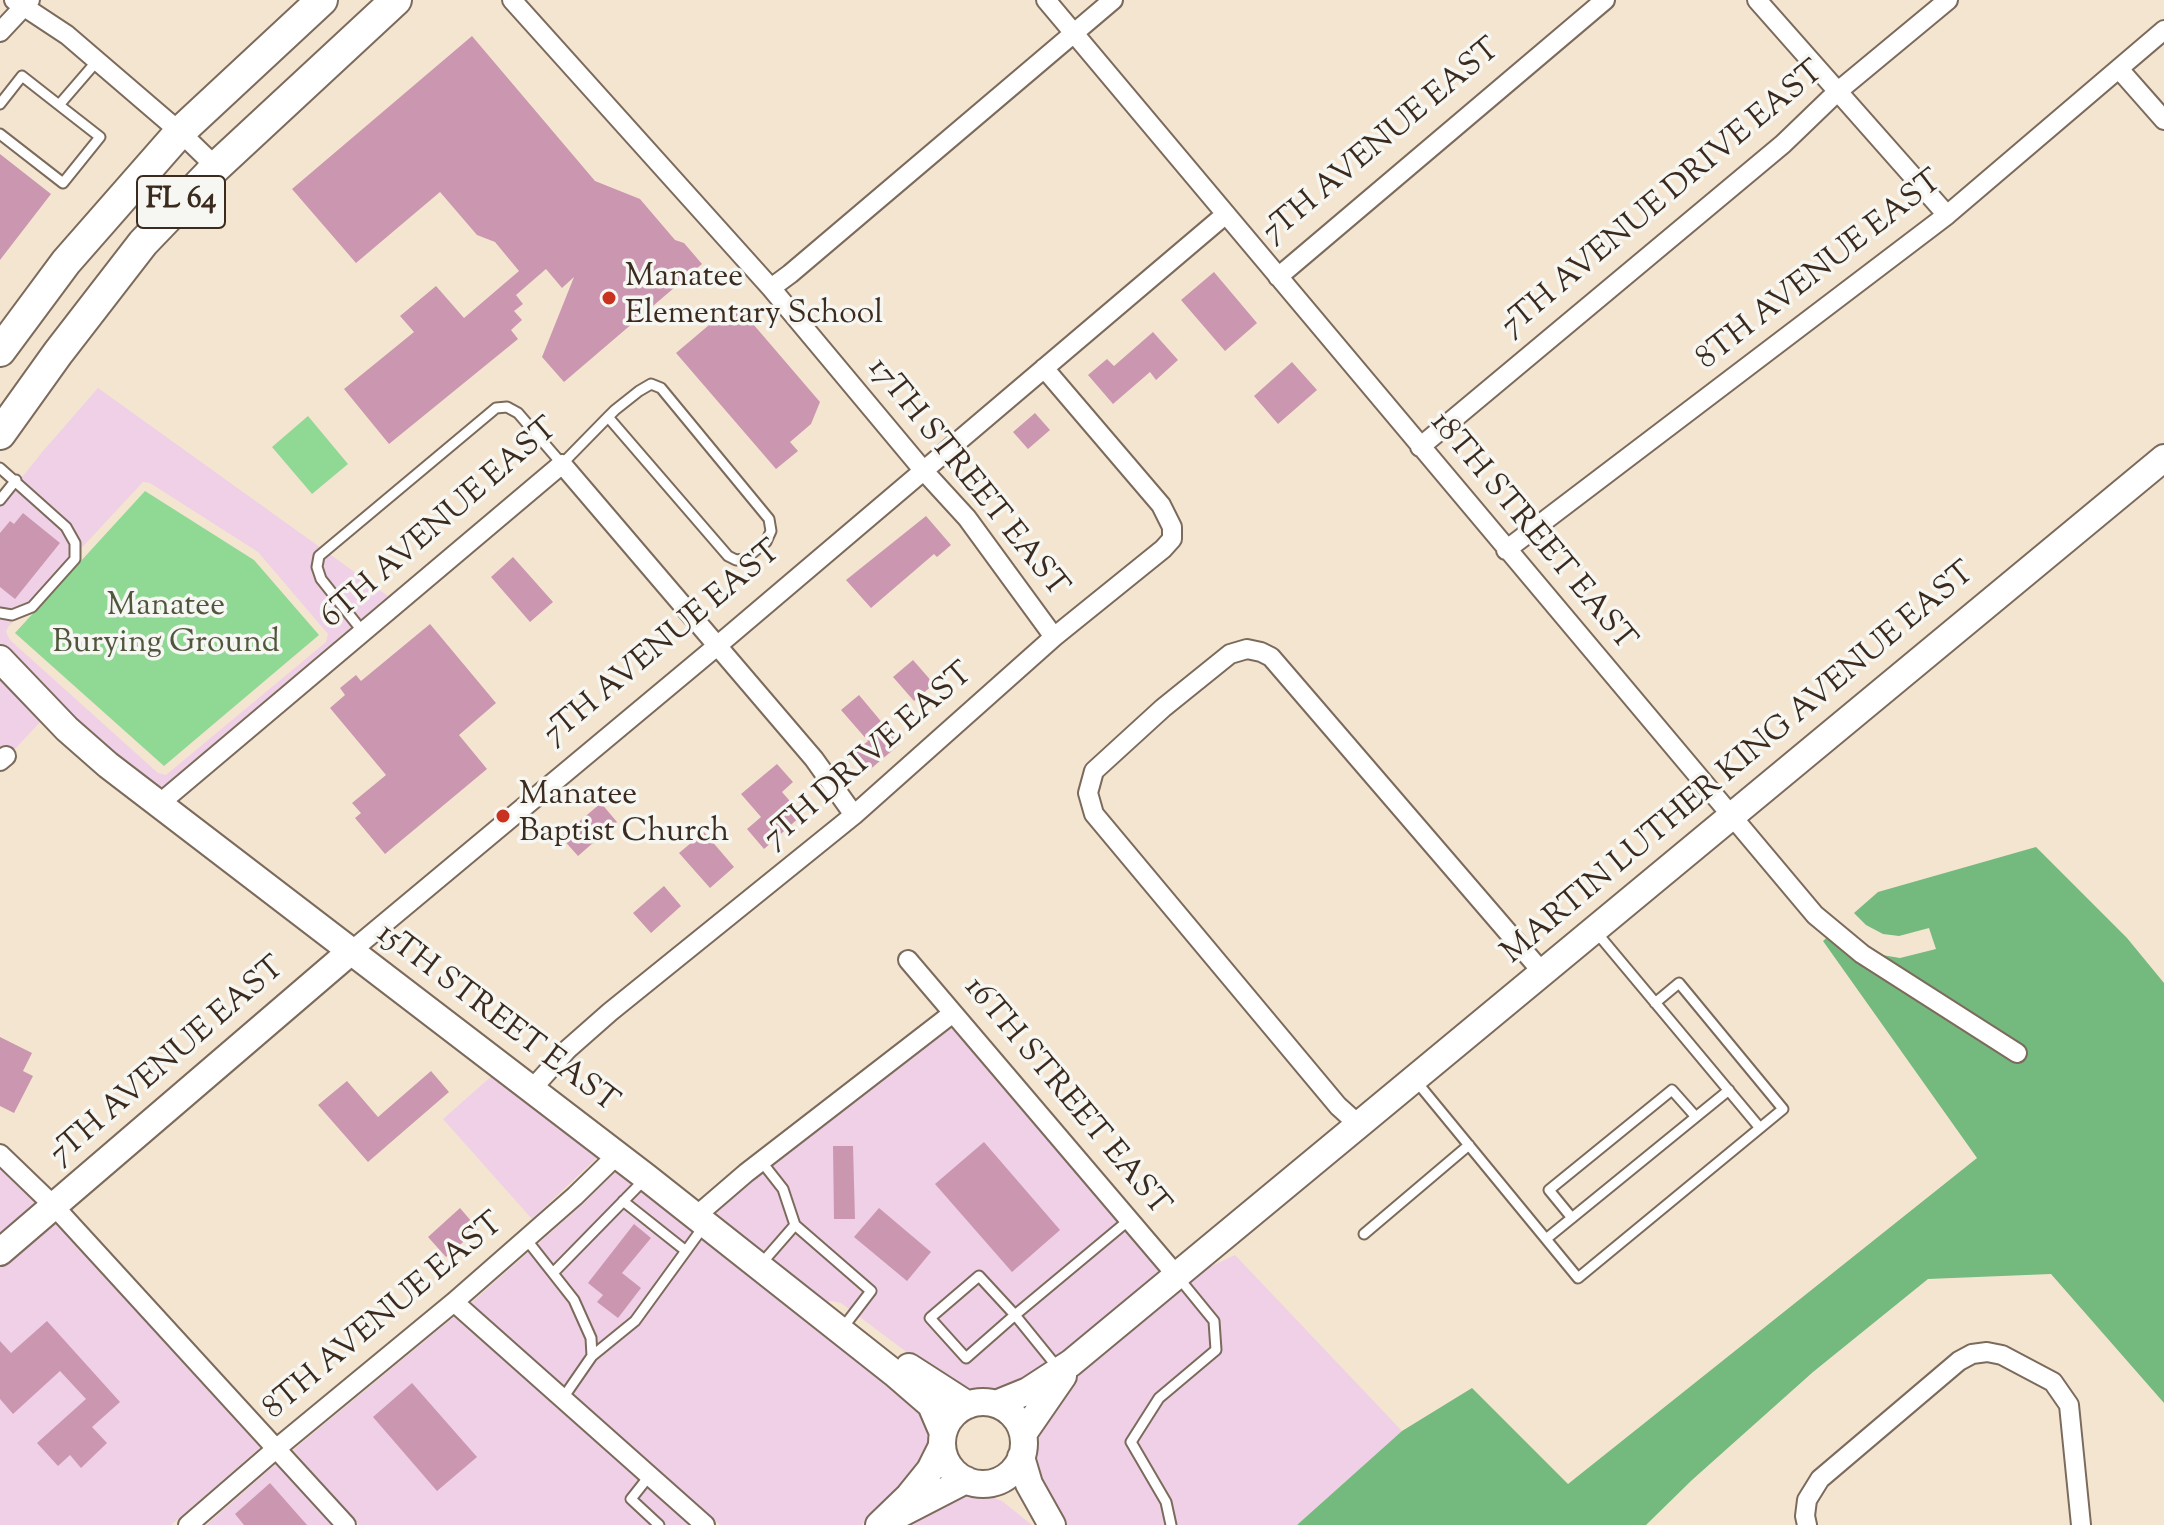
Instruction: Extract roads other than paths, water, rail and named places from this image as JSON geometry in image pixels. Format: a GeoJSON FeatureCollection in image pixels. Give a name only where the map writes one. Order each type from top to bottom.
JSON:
{"type":"FeatureCollection","features":[{"type":"Feature","properties":{"kind":"main road","name":"FL 64"},"geometry":{"type":"LineString","coordinates":[[0,351],[66,262],[180,132],[322,0]]}},
{"type":"Feature","properties":{"kind":"main road","name":"FL 64"},"geometry":{"type":"LineString","coordinates":[[0,434],[117,275],[151,234],[216,167],[396,0]]}},
{"type":"Feature","properties":{"kind":"street","name":"17TH STREET EAST"},"geometry":{"type":"LineString","coordinates":[[512,0],[771,288],[967,518],[1054,637]]}},
{"type":"Feature","properties":{"kind":"street","name":"18TH STREET EAST"},"geometry":{"type":"LineString","coordinates":[[1046,0],[1815,915],[1862,954],[2017,1053]]}},
{"type":"Feature","properties":{"kind":"street"},"geometry":{"type":"LineString","coordinates":[[771,288],[1113,0]]}},
{"type":"Feature","properties":{"kind":"street","name":"7TH AVENUE EAST"},"geometry":{"type":"LineString","coordinates":[[1278,277],[1605,0]]}},
{"type":"Feature","properties":{"kind":"street"},"geometry":{"type":"LineString","coordinates":[[1757,0],[1947,215]]}},
{"type":"Feature","properties":{"kind":"street","name":"7TH AVENUE DRIVE EAST"},"geometry":{"type":"LineString","coordinates":[[1420,447],[1783,144],[1837,92],[1948,0]]}},
{"type":"Feature","properties":{"kind":"street"},"geometry":{"type":"LineString","coordinates":[[0,32],[22,2],[67,35],[216,167]]}},
{"type":"Feature","properties":{"kind":"street","name":"8TH AVENUE EAST"},"geometry":{"type":"LineString","coordinates":[[1506,550],[1947,215],[2164,30]]}},
{"type":"Feature","properties":{"kind":"street"},"geometry":{"type":"LineString","coordinates":[[2119,69],[2164,120]]}},
{"type":"Feature","properties":{"kind":"street","name":"7TH AVENUE EAST"},"geometry":{"type":"LineString","coordinates":[[0,1252],[350,952],[717,646],[1226,214]]}},
{"type":"Feature","properties":{"kind":"street","name":"7TH DRIVE EAST"},"geometry":{"type":"LineString","coordinates":[[531,1090],[550,1067],[610,1012],[854,815],[1054,637],[1163,549],[1173,533],[1161,505],[1044,368]]}},
{"type":"Feature","properties":{"kind":"street"},"geometry":{"type":"LineString","coordinates":[[562,464],[814,759],[854,815]]}},
{"type":"Feature","properties":{"kind":"street","name":"6TH AVENUE EAST"},"geometry":{"type":"LineString","coordinates":[[159,804],[562,464]]}},
{"type":"Feature","properties":{"kind":"street","name":"MARTIN LUTHER KING AVENUE EAST"},"geometry":{"type":"LineString","coordinates":[[1066,1367],[2161,467]]}},
{"type":"Feature","properties":{"kind":"street"},"geometry":{"type":"LineString","coordinates":[[1359,1125],[1327,1093],[1094,814],[1088,801],[1090,777],[1163,708],[1230,654],[1247,649],[1271,657],[1543,973]]}},
{"type":"Feature","properties":{"kind":"street","name":"15TH STREET EAST"},"geometry":{"type":"LineString","coordinates":[[0,659],[83,744],[350,952],[820,1314],[835,1312],[918,1374],[968,1405]]}},
{"type":"Feature","properties":{"kind":"street","name":"16TH STREET EAST"},"geometry":{"type":"LineString","coordinates":[[908,960],[1177,1276]]}},
{"type":"Feature","properties":{"kind":"street"},"geometry":{"type":"LineString","coordinates":[[701,1220],[761,1161],[953,1013]]}},
{"type":"Feature","properties":{"kind":"street"},"geometry":{"type":"LineString","coordinates":[[0,1154],[54,1206],[346,1525]]}},
{"type":"Feature","properties":{"kind":"street","name":"8TH AVENUE EAST"},"geometry":{"type":"LineString","coordinates":[[188,1525],[454,1302],[617,1155]]}},
{"type":"Feature","properties":{"kind":"street"},"geometry":{"type":"LineString","coordinates":[[454,1302],[705,1525]]}},
{"type":"Feature","properties":{"kind":"street"},"geometry":{"type":"LineString","coordinates":[[820,1314],[931,1405],[949,1466],[976,1482],[1006,1491],[1049,1525]]}},
{"type":"Feature","properties":{"kind":"street"},"geometry":{"type":"LineString","coordinates":[[1807,1525],[1807,1500],[1820,1479],[1959,1361],[1972,1354],[1987,1352],[2002,1355],[2053,1382],[2069,1405],[2081,1525]]}},
{"type":"Feature","properties":{"kind":"street"},"geometry":{"type":"LineString","coordinates":[[879,1525],[930,1470],[952,1416],[977,1402],[996,1404],[1016,1398],[1066,1367]]}},
{"type":"Feature","properties":{"kind":"street"},"geometry":{"type":"LineString","coordinates":[[879,1525],[976,1482],[1007,1475],[1066,1367]]}},
{"type":"Feature","properties":{"kind":"street"},"geometry":{"type":"LineString","coordinates":[[996,1404],[1012,1414],[1029,1484],[1049,1525]]}},
{"type":"Feature","properties":{"kind":"lane"},"geometry":{"type":"LineString","coordinates":[[59,105],[97,61]]}},
{"type":"Feature","properties":{"kind":"lane"},"geometry":{"type":"LineString","coordinates":[[0,104],[22,76],[100,137],[63,183],[0,134]]}},
{"type":"Feature","properties":{"kind":"lane","name":"6TH AVENUE EAST"},"geometry":{"type":"LineString","coordinates":[[562,464],[608,417],[651,384],[661,388],[769,519],[771,531],[766,542],[745,559],[736,560],[728,556],[608,417]]}},
{"type":"Feature","properties":{"kind":"lane"},"geometry":{"type":"LineString","coordinates":[[363,632],[321,579],[317,567],[319,556],[496,408],[507,407],[518,413],[562,464]]}},
{"type":"Feature","properties":{"kind":"lane"},"geometry":{"type":"LineString","coordinates":[[0,468],[66,527],[75,543],[75,559],[32,607],[12,615],[0,613]]}},
{"type":"Feature","properties":{"kind":"lane"},"geometry":{"type":"LineString","coordinates":[[0,500],[16,480]]}},
{"type":"Feature","properties":{"kind":"lane"},"geometry":{"type":"LineString","coordinates":[[1595,930],[1760,1128]]}},
{"type":"Feature","properties":{"kind":"lane"},"geometry":{"type":"LineString","coordinates":[[1414,1079],[1578,1278],[1783,1109],[1679,983],[1655,1003]]}},
{"type":"Feature","properties":{"kind":"lane"},"geometry":{"type":"LineString","coordinates":[[1572,1218],[1549,1190],[1672,1090],[1696,1117]]}},
{"type":"Feature","properties":{"kind":"lane"},"geometry":{"type":"LineString","coordinates":[[1546,1239],[1729,1090]]}},
{"type":"Feature","properties":{"kind":"lane"},"geometry":{"type":"LineString","coordinates":[[1364,1234],[1469,1145]]}},
{"type":"Feature","properties":{"kind":"lane"},"geometry":{"type":"LineString","coordinates":[[761,1161],[783,1189],[795,1225],[871,1291],[848,1321]]}},
{"type":"Feature","properties":{"kind":"lane"},"geometry":{"type":"LineString","coordinates":[[553,1273],[646,1177]]}},
{"type":"Feature","properties":{"kind":"lane"},"geometry":{"type":"LineString","coordinates":[[623,1201],[686,1251]]}},
{"type":"Feature","properties":{"kind":"lane"},"geometry":{"type":"LineString","coordinates":[[563,1398],[592,1356],[635,1321],[686,1251],[701,1220]]}},
{"type":"Feature","properties":{"kind":"lane"},"geometry":{"type":"LineString","coordinates":[[1066,1367],[1015,1315],[979,1276],[930,1318],[966,1358],[1015,1315],[1129,1220]]}},
{"type":"Feature","properties":{"kind":"lane"},"geometry":{"type":"LineString","coordinates":[[759,1266],[795,1225]]}},
{"type":"Feature","properties":{"kind":"lane"},"geometry":{"type":"LineString","coordinates":[[526,1239],[574,1300],[591,1338],[592,1356]]}},
{"type":"Feature","properties":{"kind":"lane"},"geometry":{"type":"LineString","coordinates":[[1171,1525],[1166,1502],[1131,1442],[1159,1398],[1216,1350],[1214,1321],[1177,1276]]}},
{"type":"Feature","properties":{"kind":"lane"},"geometry":{"type":"LineString","coordinates":[[650,1475],[631,1499],[659,1525]]}},
{"type":"Feature","properties":{"kind":"place","name":"Manatee Elementary School"},"geometry":{"type":"Point","coordinates":[609,298]}},
{"type":"Feature","properties":{"kind":"place","name":"Manatee Baptist Church"},"geometry":{"type":"Point","coordinates":[503,816]}},
{"type":"Feature","properties":{"kind":"park label","name":"Manatee Burying Ground"},"geometry":{"type":"Point","coordinates":[166,628]}}]}
